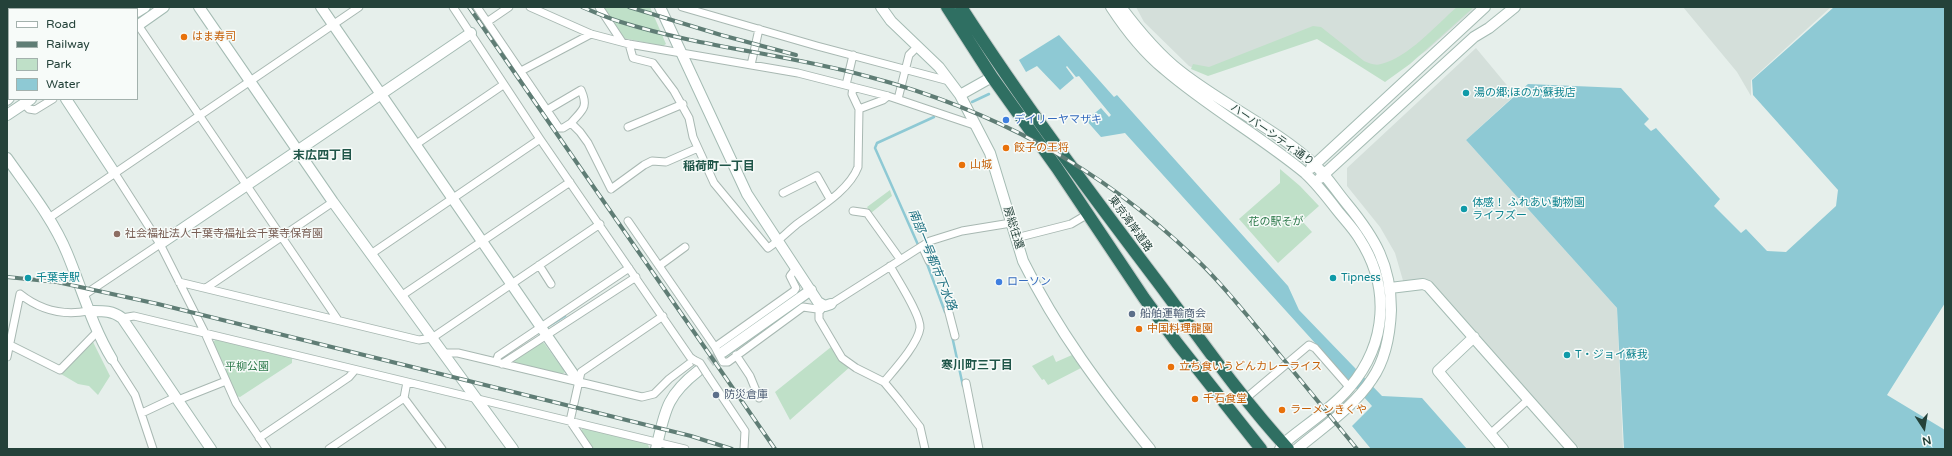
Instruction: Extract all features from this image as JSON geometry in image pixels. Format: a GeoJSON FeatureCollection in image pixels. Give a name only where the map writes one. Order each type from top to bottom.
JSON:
{"type":"FeatureCollection","features":[{"type":"Feature","properties":{"kind":"highway"},"geometry":{"type":"LineString","coordinates":[[947,7],[992,77],[1088,214],[1161,322],[1261,449]]}},
{"type":"Feature","properties":{"kind":"highway","name":"東京湾岸道路"},"geometry":{"type":"LineString","coordinates":[[961,7],[1023,98],[1114,225],[1245,399],[1284,447]]}},
{"type":"Feature","properties":{"kind":"street"},"geometry":{"type":"LineString","coordinates":[[138,24],[164,7]]}},
{"type":"Feature","properties":{"kind":"street"},"geometry":{"type":"LineString","coordinates":[[199,7],[333,202],[513,449]]}},
{"type":"Feature","properties":{"kind":"street"},"geometry":{"type":"LineString","coordinates":[[322,7],[380,95],[416,145],[578,382]]}},
{"type":"Feature","properties":{"kind":"street"},"geometry":{"type":"LineString","coordinates":[[48,218],[359,7]]}},
{"type":"Feature","properties":{"kind":"street"},"geometry":{"type":"LineString","coordinates":[[453,7],[503,85],[690,357],[700,363],[703,373],[745,431],[744,449]]}},
{"type":"Feature","properties":{"kind":"street"},"geometry":{"type":"LineString","coordinates":[[477,7],[558,128],[563,128],[571,123],[585,105],[586,100],[581,90],[547,110]]}},
{"type":"Feature","properties":{"kind":"street"},"geometry":{"type":"LineString","coordinates":[[487,22],[509,7]]}},
{"type":"Feature","properties":{"kind":"street"},"geometry":{"type":"LineString","coordinates":[[530,7],[591,34],[626,43],[798,73],[888,96],[977,126]]}},
{"type":"Feature","properties":{"kind":"street"},"geometry":{"type":"LineString","coordinates":[[599,7],[626,43],[633,58],[653,63],[683,104],[698,148],[714,183],[768,248],[830,199],[851,180],[858,168],[860,109],[852,94],[850,86],[854,55]]}},
{"type":"Feature","properties":{"kind":"street"},"geometry":{"type":"LineString","coordinates":[[660,7],[747,194],[818,302],[828,305]]}},
{"type":"Feature","properties":{"kind":"street"},"geometry":{"type":"LineString","coordinates":[[682,7],[759,30],[949,81]]}},
{"type":"Feature","properties":{"kind":"street","name":"房総往還"},"geometry":{"type":"LineString","coordinates":[[880,7],[917,47],[939,67],[960,95],[977,126],[996,171],[1023,261],[1030,276],[1085,367],[1150,449]]}},
{"type":"Feature","properties":{"kind":"street","name":"ハーバーシティ通り"},"geometry":{"type":"LineString","coordinates":[[1111,7],[1135,41],[1163,68],[1306,174],[1315,183],[1359,238],[1376,278],[1381,304],[1381,322],[1376,341],[1367,362],[1350,388],[1284,447]]}},
{"type":"Feature","properties":{"kind":"street","name":"ハーバーシティ通り"},"geometry":{"type":"LineString","coordinates":[[1121,7],[1142,35],[1181,72],[1276,135],[1315,165],[1324,174],[1361,221],[1376,243],[1388,275],[1390,288],[1388,337],[1384,356],[1372,380],[1359,396],[1297,449]]}},
{"type":"Feature","properties":{"kind":"street"},"geometry":{"type":"LineString","coordinates":[[1306,174],[1485,7]]}},
{"type":"Feature","properties":{"kind":"street"},"geometry":{"type":"LineString","coordinates":[[1315,183],[1474,37],[1489,28],[1515,7]]}},
{"type":"Feature","properties":{"kind":"street"},"geometry":{"type":"LineString","coordinates":[[138,26],[338,320]]}},
{"type":"Feature","properties":{"kind":"street"},"geometry":{"type":"LineString","coordinates":[[751,65],[759,30]]}},
{"type":"Feature","properties":{"kind":"street"},"geometry":{"type":"LineString","coordinates":[[84,295],[471,33]]}},
{"type":"Feature","properties":{"kind":"street"},"geometry":{"type":"LineString","coordinates":[[521,71],[591,34]]}},
{"type":"Feature","properties":{"kind":"street"},"geometry":{"type":"LineString","coordinates":[[898,99],[907,69],[909,55],[917,47]]}},
{"type":"Feature","properties":{"kind":"street"},"geometry":{"type":"LineString","coordinates":[[960,95],[992,77]]}},
{"type":"Feature","properties":{"kind":"street"},"geometry":{"type":"LineString","coordinates":[[416,145],[503,85]]}},
{"type":"Feature","properties":{"kind":"street"},"geometry":{"type":"LineString","coordinates":[[860,109],[883,100],[888,96]]}},
{"type":"Feature","properties":{"kind":"street"},"geometry":{"type":"LineString","coordinates":[[7,115],[27,101],[29,109],[35,110],[51,100]]}},
{"type":"Feature","properties":{"kind":"street"},"geometry":{"type":"LineString","coordinates":[[67,100],[160,244],[205,333],[236,403],[267,449]]}},
{"type":"Feature","properties":{"kind":"street"},"geometry":{"type":"LineString","coordinates":[[628,127],[683,104]]}},
{"type":"Feature","properties":{"kind":"street"},"geometry":{"type":"LineString","coordinates":[[571,123],[588,143],[611,189],[644,165],[652,161],[666,162],[698,148]]}},
{"type":"Feature","properties":{"kind":"street"},"geometry":{"type":"LineString","coordinates":[[371,254],[540,139]]}},
{"type":"Feature","properties":{"kind":"street"},"geometry":{"type":"LineString","coordinates":[[7,158],[48,218],[67,253],[97,332],[135,395],[142,413],[151,449]]}},
{"type":"Feature","properties":{"kind":"street"},"geometry":{"type":"LineString","coordinates":[[783,193],[817,176],[830,199]]}},
{"type":"Feature","properties":{"kind":"street"},"geometry":{"type":"LineString","coordinates":[[401,296],[570,182]]}},
{"type":"Feature","properties":{"kind":"street"},"geometry":{"type":"LineString","coordinates":[[206,288],[333,202]]}},
{"type":"Feature","properties":{"kind":"street"},"geometry":{"type":"LineString","coordinates":[[853,211],[867,213],[900,259]]}},
{"type":"Feature","properties":{"kind":"street"},"geometry":{"type":"LineString","coordinates":[[1016,238],[1071,224],[1088,214]]}},
{"type":"Feature","properties":{"kind":"street"},"geometry":{"type":"LineString","coordinates":[[628,221],[719,350],[723,362],[728,362],[803,307],[817,309],[828,305]]}},
{"type":"Feature","properties":{"kind":"street"},"geometry":{"type":"LineString","coordinates":[[925,449],[920,426],[884,382],[856,368],[842,358],[819,319],[819,312],[920,247],[948,235],[1011,223]]}},
{"type":"Feature","properties":{"kind":"street"},"geometry":{"type":"LineString","coordinates":[[179,282],[419,340],[432,338],[600,224]]}},
{"type":"Feature","properties":{"kind":"street"},"geometry":{"type":"LineString","coordinates":[[659,266],[685,247]]}},
{"type":"Feature","properties":{"kind":"street"},"geometry":{"type":"LineString","coordinates":[[920,247],[929,261]]}},
{"type":"Feature","properties":{"kind":"street"},"geometry":{"type":"LineString","coordinates":[[540,265],[552,284]]}},
{"type":"Feature","properties":{"kind":"street"},"geometry":{"type":"LineString","coordinates":[[884,382],[896,368],[916,338],[920,327],[919,321],[909,300],[890,266]]}},
{"type":"Feature","properties":{"kind":"street"},"geometry":{"type":"LineString","coordinates":[[542,331],[629,268]]}},
{"type":"Feature","properties":{"kind":"street"},"geometry":{"type":"LineString","coordinates":[[719,350],[794,291],[796,288],[790,276],[796,268]]}},
{"type":"Feature","properties":{"kind":"street"},"geometry":{"type":"LineString","coordinates":[[499,363],[498,356],[636,278]]}},
{"type":"Feature","properties":{"kind":"street"},"geometry":{"type":"LineString","coordinates":[[1390,288],[1423,284],[1428,286],[1572,449]]}},
{"type":"Feature","properties":{"kind":"street"},"geometry":{"type":"LineString","coordinates":[[719,350],[811,290]]}},
{"type":"Feature","properties":{"kind":"street"},"geometry":{"type":"LineString","coordinates":[[7,357],[20,294],[42,309],[79,313],[88,311],[106,311],[117,314],[122,318],[211,449]]}},
{"type":"Feature","properties":{"kind":"street"},"geometry":{"type":"LineString","coordinates":[[948,309],[955,336]]}},
{"type":"Feature","properties":{"kind":"street"},"geometry":{"type":"LineString","coordinates":[[122,318],[134,316],[570,421],[657,446],[685,449]]}},
{"type":"Feature","properties":{"kind":"street"},"geometry":{"type":"LineString","coordinates":[[589,449],[570,421],[581,372],[663,316]]}},
{"type":"Feature","properties":{"kind":"street"},"geometry":{"type":"LineString","coordinates":[[10,345],[60,370],[97,332]]}},
{"type":"Feature","properties":{"kind":"street"},"geometry":{"type":"LineString","coordinates":[[1474,337],[1438,371],[1503,449]]}},
{"type":"Feature","properties":{"kind":"street"},"geometry":{"type":"LineString","coordinates":[[1245,399],[1309,345],[1315,348],[1350,388]]}},
{"type":"Feature","properties":{"kind":"street"},"geometry":{"type":"LineString","coordinates":[[443,353],[458,353],[642,397],[654,394],[669,379],[694,360]]}},
{"type":"Feature","properties":{"kind":"street"},"geometry":{"type":"LineString","coordinates":[[736,355],[750,376],[759,398]]}},
{"type":"Feature","properties":{"kind":"street"},"geometry":{"type":"LineString","coordinates":[[259,438],[349,376],[355,370]]}},
{"type":"Feature","properties":{"kind":"street"},"geometry":{"type":"LineString","coordinates":[[657,446],[665,412],[672,397],[683,383],[703,373]]}},
{"type":"Feature","properties":{"kind":"street"},"geometry":{"type":"LineString","coordinates":[[142,413],[226,381]]}},
{"type":"Feature","properties":{"kind":"street"},"geometry":{"type":"LineString","coordinates":[[330,449],[404,398],[407,382]]}},
{"type":"Feature","properties":{"kind":"street"},"geometry":{"type":"LineString","coordinates":[[966,383],[979,449]]}},
{"type":"Feature","properties":{"kind":"street"},"geometry":{"type":"LineString","coordinates":[[404,398],[442,449]]}},
{"type":"Feature","properties":{"kind":"street"},"geometry":{"type":"LineString","coordinates":[[1490,434],[1529,400]]}},
{"type":"Feature","properties":{"kind":"shaded area"},"geometry":{"type":"Polygon","coordinates":[[[1136,7],[1476,7],[1426,51],[1383,80],[1317,35],[1208,75],[1189,66],[1144,22],[1136,7]]]}},
{"type":"Feature","properties":{"kind":"shaded area"},"geometry":{"type":"Polygon","coordinates":[[[1683,7],[1831,7],[1751,80],[1751,96],[1737,72],[1683,7]]]}},
{"type":"Feature","properties":{"kind":"shaded area"},"geometry":{"type":"Polygon","coordinates":[[[1476,48],[1515,95],[1466,140],[1617,308],[1623,449],[1580,449],[1427,280],[1404,284],[1395,253],[1380,227],[1347,186],[1347,168],[1476,48]]]}},
{"type":"Feature","properties":{"kind":"green space"},"geometry":{"type":"Polygon","coordinates":[[[603,7],[650,7],[666,44],[663,46],[623,38],[603,7]]]}},
{"type":"Feature","properties":{"kind":"green space"},"geometry":{"type":"Polygon","coordinates":[[[1457,7],[1474,7],[1410,64],[1385,82],[1317,39],[1208,76],[1191,69],[1193,64],[1209,67],[1313,26],[1321,27],[1364,61],[1379,65],[1391,61],[1411,48],[1457,7]]]}},
{"type":"Feature","properties":{"kind":"green space","name":"花の駅そが"},"geometry":{"type":"Polygon","coordinates":[[[1280,169],[1300,186],[1319,206],[1302,221],[1312,232],[1278,263],[1239,219],[1280,183],[1280,169]]]}},
{"type":"Feature","properties":{"kind":"green space"},"geometry":{"type":"Polygon","coordinates":[[[890,190],[892,196],[871,213],[867,207],[890,190]]]}},
{"type":"Feature","properties":{"kind":"green space","name":"平柳公園"},"geometry":{"type":"Polygon","coordinates":[[[216,339],[292,357],[292,363],[240,397],[236,396],[213,342],[216,339]]]}},
{"type":"Feature","properties":{"kind":"green space"},"geometry":{"type":"Polygon","coordinates":[[[90,342],[93,342],[110,376],[98,395],[89,386],[78,384],[61,374],[90,342]]]}},
{"type":"Feature","properties":{"kind":"green space"},"geometry":{"type":"Polygon","coordinates":[[[539,342],[544,343],[565,372],[561,375],[515,364],[513,360],[539,342]]]}},
{"type":"Feature","properties":{"kind":"green space"},"geometry":{"type":"Polygon","coordinates":[[[831,347],[851,366],[790,420],[775,392],[831,347]]]}},
{"type":"Feature","properties":{"kind":"green space"},"geometry":{"type":"Polygon","coordinates":[[[1053,355],[1056,362],[1072,355],[1081,368],[1048,385],[1044,379],[1042,380],[1032,366],[1053,355]]]}},
{"type":"Feature","properties":{"kind":"green space"},"geometry":{"type":"Polygon","coordinates":[[[582,428],[647,443],[650,449],[593,449],[581,432],[582,428]]]}},
{"type":"Feature","properties":{"kind":"water"},"geometry":{"type":"Polygon","coordinates":[[[1834,7],[1945,7],[1945,303],[1887,395],[1945,430],[1945,449],[1624,449],[1617,308],[1466,140],[1528,84],[1621,88],[1649,119],[1644,124],[1651,131],[1656,128],[1720,199],[1714,206],[1741,233],[1746,229],[1767,251],[1786,252],[1836,206],[1838,190],[1753,95],[1752,80],[1834,7]]]}},
{"type":"Feature","properties":{"kind":"water"},"geometry":{"type":"Polygon","coordinates":[[[1059,35],[1114,97],[1117,95],[1288,286],[1299,310],[1382,396],[1422,398],[1467,449],[1371,449],[1352,426],[1372,406],[1125,133],[1101,137],[1086,120],[1101,108],[1109,117],[1111,115],[1079,76],[1076,77],[1067,66],[1066,67],[1074,78],[1060,90],[1037,66],[1026,72],[1019,60],[1059,35]]]}},
{"type":"Feature","properties":{"kind":"waterway"},"geometry":{"type":"LineString","coordinates":[[972,102],[989,94]]}},
{"type":"Feature","properties":{"kind":"waterway","name":"南部一号都市下水路"},"geometry":{"type":"LineString","coordinates":[[919,247],[875,148],[877,143],[934,117]]}},
{"type":"Feature","properties":{"kind":"waterway","name":"南部一号都市下水路"},"geometry":{"type":"LineString","coordinates":[[926,261],[945,312]]}},
{"type":"Feature","properties":{"kind":"waterway"},"geometry":{"type":"LineString","coordinates":[[547,327],[565,316]]}},
{"type":"Feature","properties":{"kind":"waterway","name":"南部一号都市下水路"},"geometry":{"type":"LineString","coordinates":[[952,336],[963,386]]}},
{"type":"Feature","properties":{"kind":"tunnel"},"geometry":{"type":"LineString","coordinates":[[698,371],[723,352]]}},
{"type":"Feature","properties":{"kind":"railway"},"geometry":{"type":"LineString","coordinates":[[469,7],[775,449]]}},
{"type":"Feature","properties":{"kind":"railway"},"geometry":{"type":"LineString","coordinates":[[582,7],[611,19],[651,31],[835,68],[866,76],[957,106],[1000,124],[1042,145],[1082,169],[1121,196],[1159,225],[1205,267],[1240,307],[1357,449]]}},
{"type":"Feature","properties":{"kind":"railway"},"geometry":{"type":"LineString","coordinates":[[629,7],[721,35],[796,55]]}},
{"type":"Feature","properties":{"kind":"railway"},"geometry":{"type":"LineString","coordinates":[[7,277],[57,282],[158,304],[691,436],[732,449]]}},
{"type":"Feature","properties":{"kind":"place","name":"はま寿司"},"geometry":{"type":"Point","coordinates":[184,37]}},
{"type":"Feature","properties":{"kind":"place","name":"湯の郷;ほのか蘇我店"},"geometry":{"type":"Point","coordinates":[1466,93]}},
{"type":"Feature","properties":{"kind":"place","name":"デイリーヤマザキ"},"geometry":{"type":"Point","coordinates":[1006,120]}},
{"type":"Feature","properties":{"kind":"place","name":"餃子の王将"},"geometry":{"type":"Point","coordinates":[1006,148]}},
{"type":"Feature","properties":{"kind":"place","name":"山城"},"geometry":{"type":"Point","coordinates":[962,165]}},
{"type":"Feature","properties":{"kind":"place","name":"体感！ ふれあい動物園 ライフズー"},"geometry":{"type":"Point","coordinates":[1464,209]}},
{"type":"Feature","properties":{"kind":"place","name":"社会福祉法人千葉寺福祉会千葉寺保育園"},"geometry":{"type":"Point","coordinates":[117,234]}},
{"type":"Feature","properties":{"kind":"place","name":"千葉寺駅"},"geometry":{"type":"Point","coordinates":[28,278]}},
{"type":"Feature","properties":{"kind":"place","name":"Tipness"},"geometry":{"type":"Point","coordinates":[1333,278]}},
{"type":"Feature","properties":{"kind":"place","name":"ローソン"},"geometry":{"type":"Point","coordinates":[999,282]}},
{"type":"Feature","properties":{"kind":"place","name":"船舶運輸商会"},"geometry":{"type":"Point","coordinates":[1132,314]}},
{"type":"Feature","properties":{"kind":"place","name":"中国料理龍園"},"geometry":{"type":"Point","coordinates":[1139,329]}},
{"type":"Feature","properties":{"kind":"place","name":"T・ジョイ蘇我"},"geometry":{"type":"Point","coordinates":[1567,355]}},
{"type":"Feature","properties":{"kind":"place","name":"立ち食いうどんカレーライス"},"geometry":{"type":"Point","coordinates":[1171,367]}},
{"type":"Feature","properties":{"kind":"place","name":"防災倉庫"},"geometry":{"type":"Point","coordinates":[716,395]}},
{"type":"Feature","properties":{"kind":"place","name":"千石食堂"},"geometry":{"type":"Point","coordinates":[1195,399]}},
{"type":"Feature","properties":{"kind":"place","name":"ラーメンきくや"},"geometry":{"type":"Point","coordinates":[1282,410]}},
{"type":"Feature","properties":{"kind":"district","name":"末広四丁目"},"geometry":{"type":"Point","coordinates":[323,156]}},
{"type":"Feature","properties":{"kind":"district","name":"稲荷町一丁目"},"geometry":{"type":"Point","coordinates":[719,167]}},
{"type":"Feature","properties":{"kind":"district","name":"寒川町三丁目"},"geometry":{"type":"Point","coordinates":[977,366]}}]}
